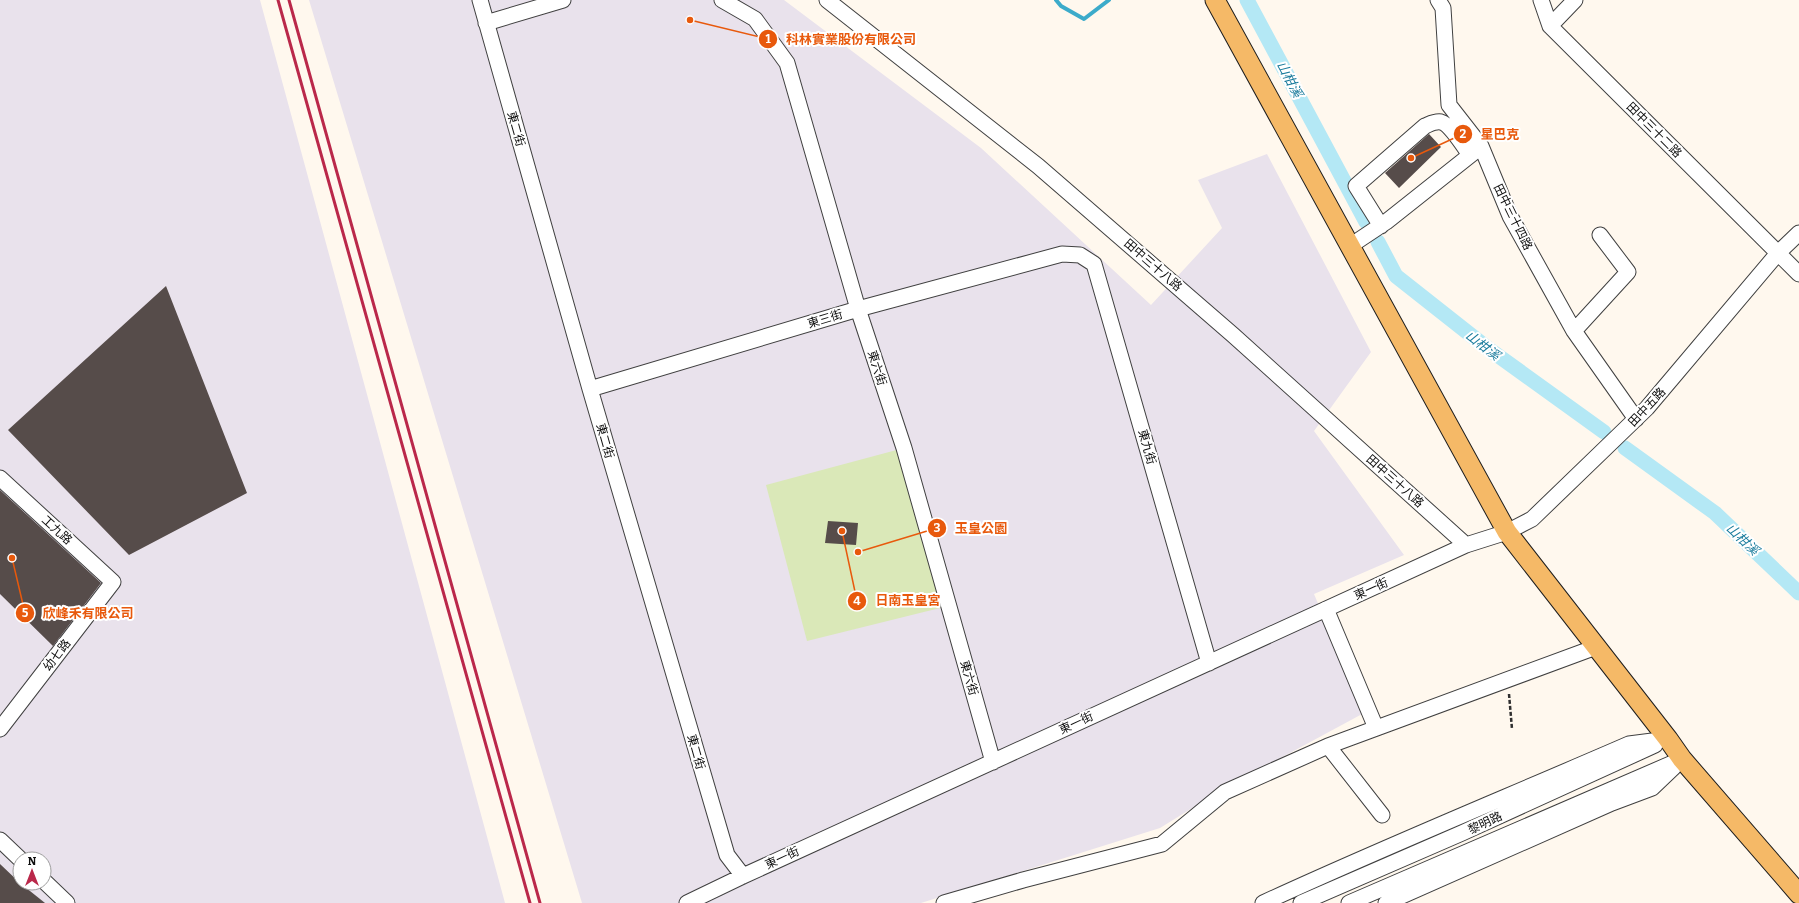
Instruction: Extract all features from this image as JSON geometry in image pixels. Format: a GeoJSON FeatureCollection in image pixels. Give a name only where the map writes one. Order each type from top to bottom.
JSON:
{"type":"FeatureCollection","features":[{"type":"Feature","properties":{"kind":"main road"},"geometry":{"type":"LineString","coordinates":[[1215,0],[1507,532],[1682,759],[1799,894]]}},
{"type":"Feature","properties":{"kind":"street","name":"東二街"},"geometry":{"type":"LineString","coordinates":[[480,0],[590,389],[727,855],[743,876]]}},
{"type":"Feature","properties":{"kind":"street"},"geometry":{"type":"LineString","coordinates":[[486,23],[563,0]]}},
{"type":"Feature","properties":{"kind":"street","name":"東六街"},"geometry":{"type":"LineString","coordinates":[[722,0],[756,19],[787,63],[858,309],[904,448],[993,762]]}},
{"type":"Feature","properties":{"kind":"street","name":"田中三十八路"},"geometry":{"type":"LineString","coordinates":[[827,0],[1044,172],[1233,335],[1466,545]]}},
{"type":"Feature","properties":{"kind":"street","name":"田中三十四路"},"geometry":{"type":"LineString","coordinates":[[1438,0],[1443,8],[1449,105],[1574,331],[1636,419]]}},
{"type":"Feature","properties":{"kind":"street","name":"田中三十二路"},"geometry":{"type":"LineString","coordinates":[[1541,0],[1550,26],[1799,274]]}},
{"type":"Feature","properties":{"kind":"street"},"geometry":{"type":"LineString","coordinates":[[1550,26],[1575,0]]}},
{"type":"Feature","properties":{"kind":"street"},"geometry":{"type":"LineString","coordinates":[[1350,246],[1381,226],[1475,151],[1447,125],[1440,122],[1434,122],[1425,126],[1356,186],[1381,226]]}},
{"type":"Feature","properties":{"kind":"street","name":"田中五路"},"geometry":{"type":"LineString","coordinates":[[1466,545],[1507,532],[1532,519],[1636,419],[1778,254],[1799,233]]}},
{"type":"Feature","properties":{"kind":"street"},"geometry":{"type":"LineString","coordinates":[[1574,331],[1628,272],[1600,235]]}},
{"type":"Feature","properties":{"kind":"street","name":"東三街"},"geometry":{"type":"LineString","coordinates":[[590,389],[858,309],[1062,254]]}},
{"type":"Feature","properties":{"kind":"street","name":"東九街"},"geometry":{"type":"LineString","coordinates":[[1062,254],[1080,255],[1094,264],[1208,663]]}},
{"type":"Feature","properties":{"kind":"street","name":"工九路"},"geometry":{"type":"LineString","coordinates":[[0,478],[113,582]]}},
{"type":"Feature","properties":{"kind":"street","name":"東一街"},"geometry":{"type":"LineString","coordinates":[[687,903],[1466,545]]}},
{"type":"Feature","properties":{"kind":"street","name":"幼七路"},"geometry":{"type":"LineString","coordinates":[[0,729],[113,582]]}},
{"type":"Feature","properties":{"kind":"street"},"geometry":{"type":"LineString","coordinates":[[1326,609],[1376,728]]}},
{"type":"Feature","properties":{"kind":"street"},"geometry":{"type":"LineString","coordinates":[[944,903],[1023,880],[1162,844],[1225,792],[1328,746],[1596,647]]}},
{"type":"Feature","properties":{"kind":"street"},"geometry":{"type":"LineString","coordinates":[[1263,903],[1352,862],[1395,845],[1629,744],[1668,739]]}},
{"type":"Feature","properties":{"kind":"street","name":"黎明路"},"geometry":{"type":"LineString","coordinates":[[1301,903],[1462,833],[1668,739]]}},
{"type":"Feature","properties":{"kind":"street"},"geometry":{"type":"LineString","coordinates":[[1328,746],[1382,815]]}},
{"type":"Feature","properties":{"kind":"street"},"geometry":{"type":"LineString","coordinates":[[1386,903],[1605,806],[1652,788],[1682,759]]}},
{"type":"Feature","properties":{"kind":"street","name":"黎明路"},"geometry":{"type":"LineString","coordinates":[[1349,903],[1682,759]]}},
{"type":"Feature","properties":{"kind":"street"},"geometry":{"type":"LineString","coordinates":[[0,840],[12,851]]}},
{"type":"Feature","properties":{"kind":"street"},"geometry":{"type":"LineString","coordinates":[[1371,872],[1395,845]]}},
{"type":"Feature","properties":{"kind":"street"},"geometry":{"type":"LineString","coordinates":[[1376,903],[1414,875]]}},
{"type":"Feature","properties":{"kind":"street"},"geometry":{"type":"LineString","coordinates":[[52,889],[67,903]]}},
{"type":"Feature","properties":{"kind":"path"},"geometry":{"type":"LineString","coordinates":[[1508,680],[1512,730]]}},
{"type":"Feature","properties":{"kind":"shaded area"},"geometry":{"type":"Polygon","coordinates":[[[0,0],[260,0],[505,903],[0,903],[0,0]]]}},
{"type":"Feature","properties":{"kind":"shaded area"},"geometry":{"type":"Polygon","coordinates":[[[309,0],[784,0],[981,148],[1151,305],[1222,228],[1198,180],[1267,154],[1371,352],[1314,431],[1404,555],[1314,594],[1364,713],[1223,789],[1160,828],[921,903],[582,903],[309,0]]]}},
{"type":"Feature","properties":{"kind":"green space"},"geometry":{"type":"Polygon","coordinates":[[[904,448],[948,606],[807,641],[766,485],[904,448]]]}},
{"type":"Feature","properties":{"kind":"building"},"geometry":{"type":"Polygon","coordinates":[[[1429,134],[1441,147],[1399,188],[1385,173],[1429,134]]]}},
{"type":"Feature","properties":{"kind":"building"},"geometry":{"type":"Polygon","coordinates":[[[166,286],[247,493],[129,555],[8,430],[166,286]]]}},
{"type":"Feature","properties":{"kind":"building"},"geometry":{"type":"Polygon","coordinates":[[[0,490],[101,583],[53,646],[0,594],[0,490]]]}},
{"type":"Feature","properties":{"kind":"building"},"geometry":{"type":"Polygon","coordinates":[[[828,521],[858,523],[856,545],[825,543],[828,521]]]}},
{"type":"Feature","properties":{"kind":"building"},"geometry":{"type":"Polygon","coordinates":[[[0,864],[12,875],[12,891],[30,891],[45,903],[0,903],[0,864]]]}},
{"type":"Feature","properties":{"kind":"waterway"},"geometry":{"type":"LineString","coordinates":[[1056,0],[1061,6],[1084,19],[1109,0]]}},
{"type":"Feature","properties":{"kind":"waterway","name":"山柑溪"},"geometry":{"type":"LineString","coordinates":[[1247,0],[1366,222]]}},
{"type":"Feature","properties":{"kind":"waterway","name":"山柑溪"},"geometry":{"type":"LineString","coordinates":[[1378,242],[1396,276],[1486,347],[1604,432]]}},
{"type":"Feature","properties":{"kind":"waterway","name":"山柑溪"},"geometry":{"type":"LineString","coordinates":[[1625,448],[1715,513],[1799,593]]}},
{"type":"Feature","properties":{"kind":"railway"},"geometry":{"type":"LineString","coordinates":[[278,0],[530,903]]}},
{"type":"Feature","properties":{"kind":"railway"},"geometry":{"type":"LineString","coordinates":[[289,0],[540,903]]}},
{"type":"Feature","properties":{"kind":"place","name":"科林實業股份有限公司"},"geometry":{"type":"Point","coordinates":[690,20]}},
{"type":"Feature","properties":{"kind":"place","name":"星巴克"},"geometry":{"type":"Point","coordinates":[1411,158]}},
{"type":"Feature","properties":{"kind":"place","name":"日南玉皇宮"},"geometry":{"type":"Point","coordinates":[842,531]}},
{"type":"Feature","properties":{"kind":"place","name":"玉皇公園"},"geometry":{"type":"Point","coordinates":[858,552]}},
{"type":"Feature","properties":{"kind":"place","name":"欣峰禾有限公司"},"geometry":{"type":"Point","coordinates":[12,558]}}]}
